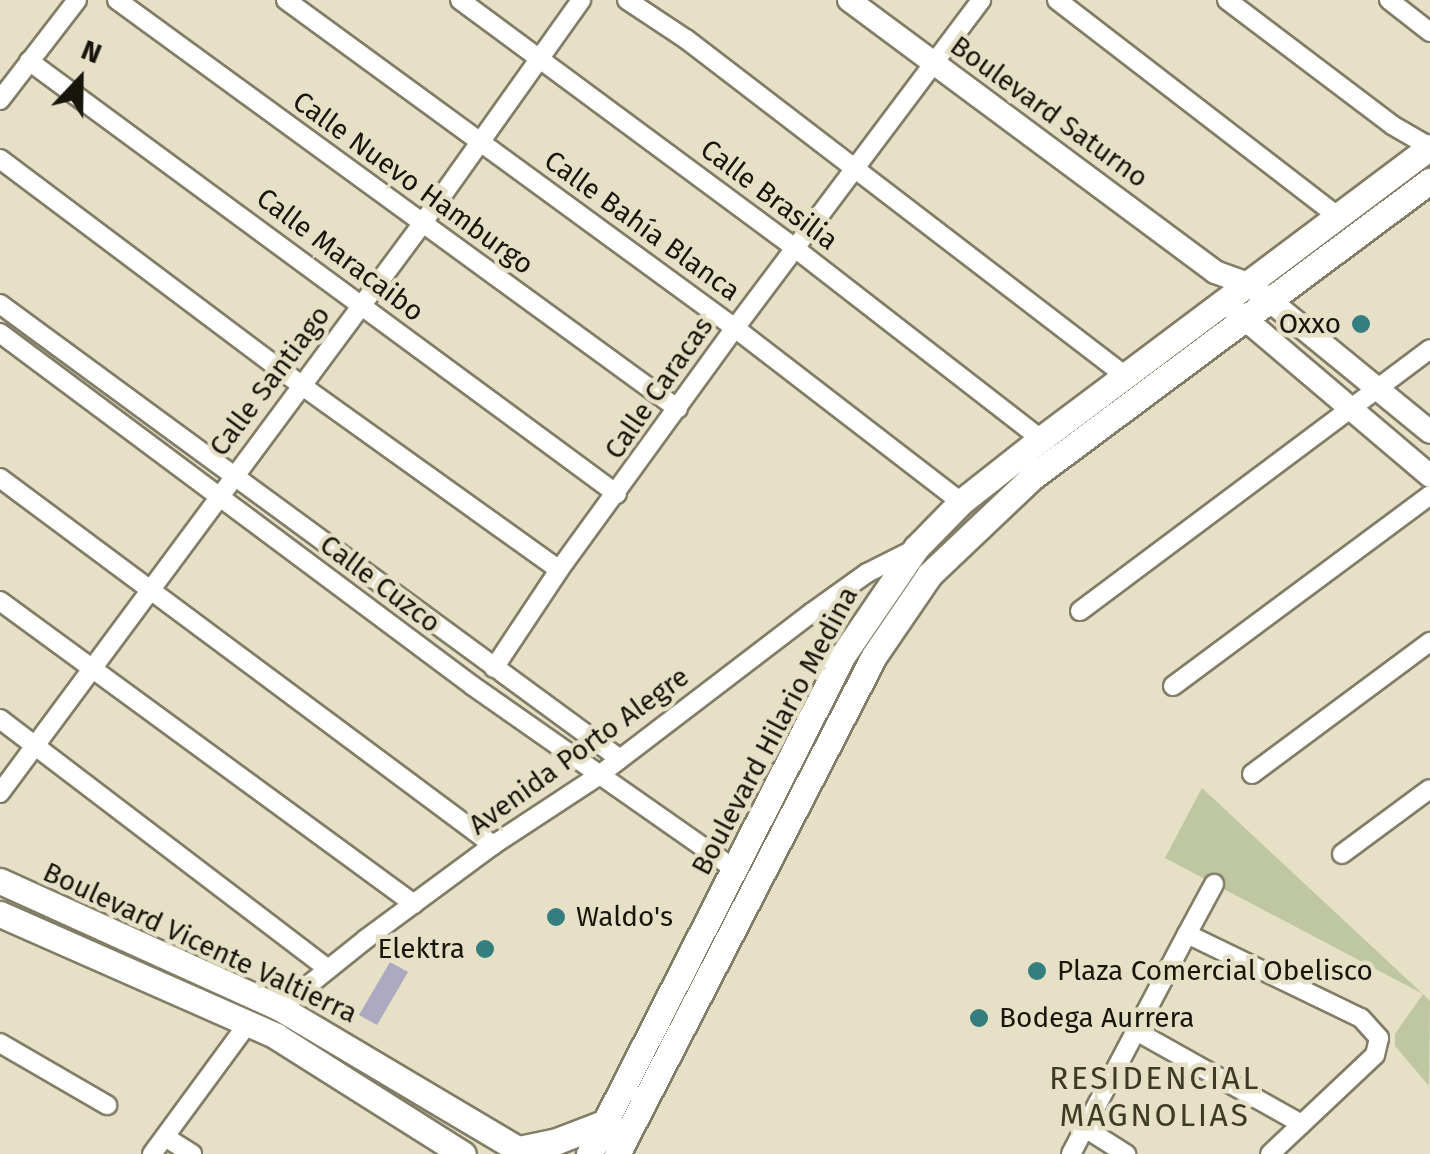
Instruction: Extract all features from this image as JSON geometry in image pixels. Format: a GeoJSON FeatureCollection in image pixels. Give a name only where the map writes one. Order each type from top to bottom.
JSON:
{"type":"FeatureCollection","features":[{"type":"Feature","properties":{"kind":"main road","name":"Boulevard Hilario Medina"},"geometry":{"type":"LineString","coordinates":[[620,1152],[874,656],[912,596],[1004,501],[1234,310],[1246,283],[1430,147]]}},
{"type":"Feature","properties":{"kind":"main road","name":"Boulevard Hilario Medina"},"geometry":{"type":"LineString","coordinates":[[589,1154],[850,644],[916,548],[961,502],[1124,374],[1234,310],[1269,300],[1430,182]]}},
{"type":"Feature","properties":{"kind":"main road","name":"Boulevard Vicente Valtierra"},"geometry":{"type":"LineString","coordinates":[[0,881],[280,1008],[522,1152]]}},
{"type":"Feature","properties":{"kind":"main road","name":"Boulevard Vicente Valtierra"},"geometry":{"type":"LineString","coordinates":[[0,914],[249,1022],[463,1154]]}},
{"type":"Feature","properties":{"kind":"main road"},"geometry":{"type":"LineString","coordinates":[[522,1152],[606,1122]]}},
{"type":"Feature","properties":{"kind":"street"},"geometry":{"type":"LineString","coordinates":[[0,100],[77,0]]}},
{"type":"Feature","properties":{"kind":"street","name":"Calle Nuevo Hamburgo"},"geometry":{"type":"LineString","coordinates":[[117,0],[678,410]]}},
{"type":"Feature","properties":{"kind":"street","name":"Calle Bahía Blanca"},"geometry":{"type":"LineString","coordinates":[[286,0],[735,328],[961,502]]}},
{"type":"Feature","properties":{"kind":"street","name":"Calle Brasilia"},"geometry":{"type":"LineString","coordinates":[[460,0],[796,249],[1041,438]]}},
{"type":"Feature","properties":{"kind":"street","name":"Calle Santiago"},"geometry":{"type":"LineString","coordinates":[[0,793],[422,224],[582,0]]}},
{"type":"Feature","properties":{"kind":"street"},"geometry":{"type":"LineString","coordinates":[[626,0],[686,39],[1124,374]]}},
{"type":"Feature","properties":{"kind":"street","name":"Boulevard Saturno"},"geometry":{"type":"LineString","coordinates":[[849,0],[1215,272],[1246,283],[1269,300],[1430,432]]}},
{"type":"Feature","properties":{"kind":"street","name":"Calle Caracas"},"geometry":{"type":"LineString","coordinates":[[494,668],[559,570],[735,328],[982,0]]}},
{"type":"Feature","properties":{"kind":"street"},"geometry":{"type":"LineString","coordinates":[[1057,0],[1336,215]]}},
{"type":"Feature","properties":{"kind":"street"},"geometry":{"type":"LineString","coordinates":[[1227,0],[1392,125],[1430,147]]}},
{"type":"Feature","properties":{"kind":"street"},"geometry":{"type":"LineString","coordinates":[[1389,0],[1430,32]]}},
{"type":"Feature","properties":{"kind":"street","name":"Calle Maracaibo"},"geometry":{"type":"LineString","coordinates":[[29,61],[617,494]]}},
{"type":"Feature","properties":{"kind":"street"},"geometry":{"type":"LineString","coordinates":[[0,158],[301,385],[559,570]]}},
{"type":"Feature","properties":{"kind":"street"},"geometry":{"type":"LineString","coordinates":[[1215,272],[1234,310],[1430,476]]}},
{"type":"Feature","properties":{"kind":"street","name":"Calle Cuzco"},"geometry":{"type":"LineString","coordinates":[[0,304],[620,759]]}},
{"type":"Feature","properties":{"kind":"street","name":"Calle Cuzco"},"geometry":{"type":"LineString","coordinates":[[0,333],[598,776],[671,821],[734,869]]}},
{"type":"Feature","properties":{"kind":"street"},"geometry":{"type":"LineString","coordinates":[[1080,611],[1430,349]]}},
{"type":"Feature","properties":{"kind":"street"},"geometry":{"type":"LineString","coordinates":[[0,478],[493,845]]}},
{"type":"Feature","properties":{"kind":"street"},"geometry":{"type":"LineString","coordinates":[[1173,686],[1430,495]]}},
{"type":"Feature","properties":{"kind":"street","name":"Avenida Porto Alegre"},"geometry":{"type":"LineString","coordinates":[[280,1008],[327,968],[493,845],[598,776],[867,574],[916,548]]}},
{"type":"Feature","properties":{"kind":"street"},"geometry":{"type":"LineString","coordinates":[[0,600],[414,904]]}},
{"type":"Feature","properties":{"kind":"street"},"geometry":{"type":"LineString","coordinates":[[1252,774],[1430,642]]}},
{"type":"Feature","properties":{"kind":"street"},"geometry":{"type":"LineString","coordinates":[[0,719],[327,968]]}},
{"type":"Feature","properties":{"kind":"street"},"geometry":{"type":"LineString","coordinates":[[1342,854],[1430,789]]}},
{"type":"Feature","properties":{"kind":"street"},"geometry":{"type":"LineString","coordinates":[[1071,1154],[1214,884]]}},
{"type":"Feature","properties":{"kind":"street"},"geometry":{"type":"LineString","coordinates":[[1188,934],[1361,1018],[1375,1030],[1379,1045],[1376,1055],[1270,1154]]}},
{"type":"Feature","properties":{"kind":"street"},"geometry":{"type":"LineString","coordinates":[[152,1154],[249,1022]]}},
{"type":"Feature","properties":{"kind":"street"},"geometry":{"type":"LineString","coordinates":[[1136,1031],[1302,1124]]}},
{"type":"Feature","properties":{"kind":"street"},"geometry":{"type":"LineString","coordinates":[[0,1043],[107,1105]]}},
{"type":"Feature","properties":{"kind":"street"},"geometry":{"type":"LineString","coordinates":[[1085,1128],[1126,1154]]}},
{"type":"Feature","properties":{"kind":"street"},"geometry":{"type":"LineString","coordinates":[[165,1138],[192,1154]]}},
{"type":"Feature","properties":{"kind":"green space"},"geometry":{"type":"Polygon","coordinates":[[[1202,788],[1423,994],[1165,858],[1202,788]]]}},
{"type":"Feature","properties":{"kind":"green space"},"geometry":{"type":"Polygon","coordinates":[[[1423,994],[1430,1001],[1429,1086],[1395,1046],[1395,1034],[1423,994]]]}},
{"type":"Feature","properties":{"kind":"building"},"geometry":{"type":"Polygon","coordinates":[[[390,962],[408,972],[377,1025],[359,1015],[390,962]]]}},
{"type":"Feature","properties":{"kind":"place","name":"Oxxo"},"geometry":{"type":"Point","coordinates":[1361,324]}},
{"type":"Feature","properties":{"kind":"place","name":"Waldo's"},"geometry":{"type":"Point","coordinates":[556,917]}},
{"type":"Feature","properties":{"kind":"place","name":"Elektra"},"geometry":{"type":"Point","coordinates":[485,949]}},
{"type":"Feature","properties":{"kind":"place","name":"Plaza Comercial Obelisco"},"geometry":{"type":"Point","coordinates":[1037,971]}},
{"type":"Feature","properties":{"kind":"place","name":"Bodega Aurrera"},"geometry":{"type":"Point","coordinates":[979,1018]}},
{"type":"Feature","properties":{"kind":"district","name":"RESIDENCIAL MAGNOLIAS"},"geometry":{"type":"Point","coordinates":[1155,1098]}}]}
